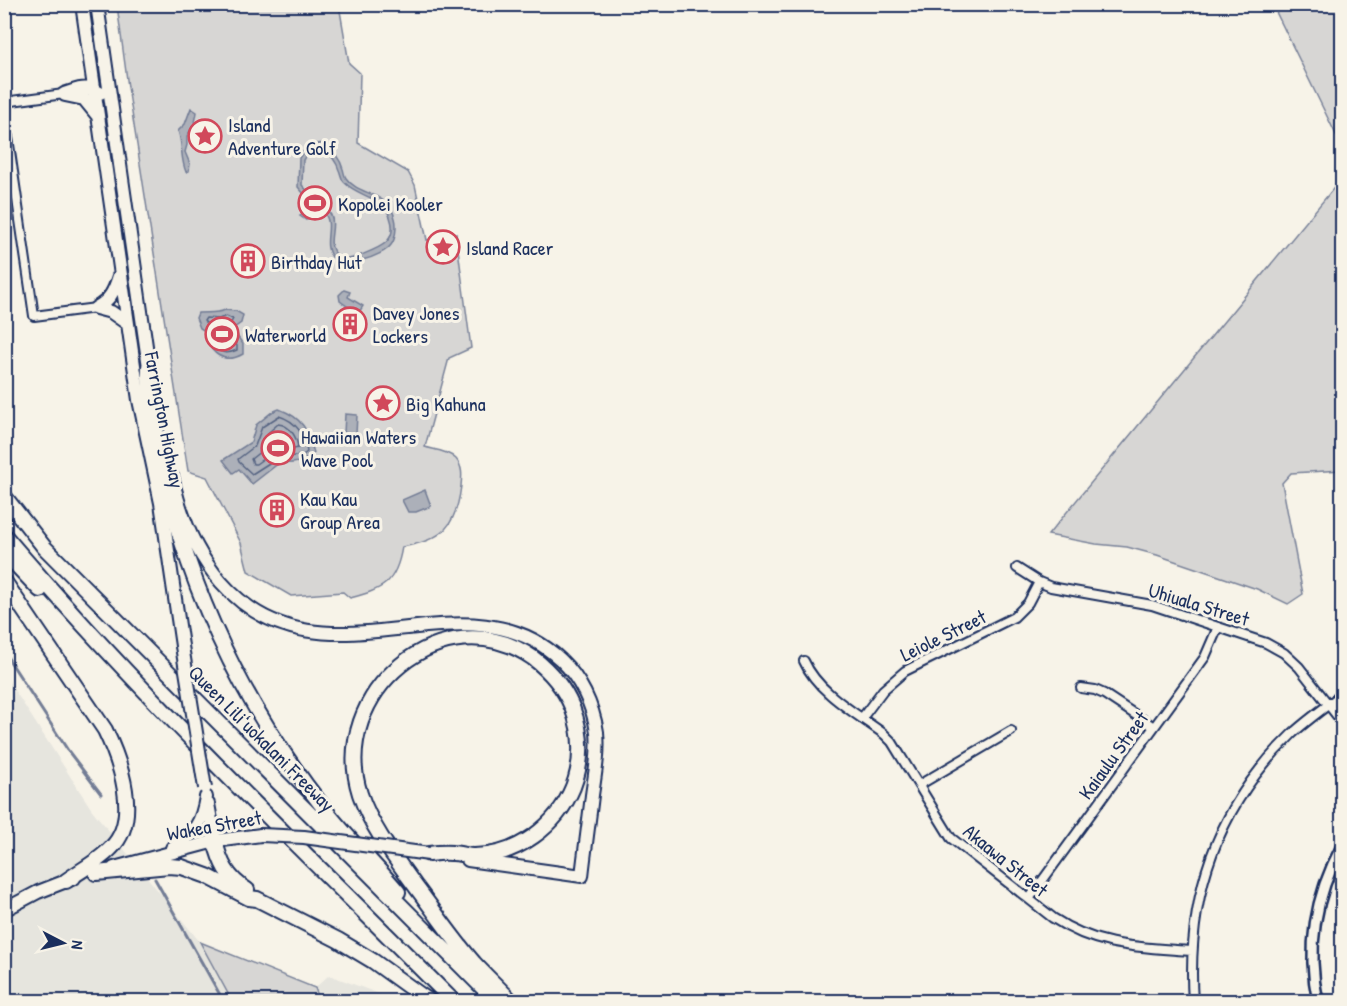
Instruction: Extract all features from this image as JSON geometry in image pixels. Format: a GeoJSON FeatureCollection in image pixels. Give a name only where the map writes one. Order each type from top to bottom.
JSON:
{"type":"FeatureCollection","features":[{"type":"Feature","properties":{"kind":"highway"},"geometry":{"type":"LineString","coordinates":[[149,367],[148,384],[179,534],[204,602],[231,663],[273,736],[327,812],[384,875],[457,963]]}},
{"type":"Feature","properties":{"kind":"highway","name":"Queen Liliʻuokalani Freeway"},"geometry":{"type":"LineString","coordinates":[[4,496],[44,547],[497,1002]]}},
{"type":"Feature","properties":{"kind":"highway"},"geometry":{"type":"LineString","coordinates":[[4,535],[48,586],[171,717],[454,1002]]}},
{"type":"Feature","properties":{"kind":"highway"},"geometry":{"type":"LineString","coordinates":[[4,552],[110,663],[171,717]]}},
{"type":"Feature","properties":{"kind":"highway"},"geometry":{"type":"LineString","coordinates":[[4,581],[105,730],[117,755],[122,777],[126,811],[122,833],[112,848],[66,880]]}},
{"type":"Feature","properties":{"kind":"highway"},"geometry":{"type":"LineString","coordinates":[[429,854],[449,852],[473,856],[486,855],[522,844],[552,820],[572,788],[579,767],[580,751],[578,726],[570,702],[564,690],[548,670],[517,649],[492,641],[467,639],[436,645],[408,659],[383,681],[371,698],[361,721],[355,756],[357,780],[364,803],[399,864],[473,961],[512,1002]]}},
{"type":"Feature","properties":{"kind":"highway"},"geometry":{"type":"LineString","coordinates":[[215,841],[219,860],[225,870],[234,881],[257,899],[338,940],[373,961],[430,1002]]}},
{"type":"Feature","properties":{"kind":"highway"},"geometry":{"type":"LineString","coordinates":[[96,873],[170,866],[182,867],[207,876],[249,898],[257,899]]}},
{"type":"Feature","properties":{"kind":"main road","name":"Farrington Highway"},"geometry":{"type":"LineString","coordinates":[[82,4],[139,400],[161,502],[205,792],[215,841]]}},
{"type":"Feature","properties":{"kind":"main road","name":"Farrington Highway"},"geometry":{"type":"LineString","coordinates":[[97,4],[149,367],[154,380],[157,409],[174,488],[193,541],[215,575],[235,598],[257,614],[296,629],[330,633],[464,624],[488,625],[512,630],[545,646],[564,663],[586,695],[597,733],[597,759],[582,876]]}},
{"type":"Feature","properties":{"kind":"main road"},"geometry":{"type":"LineString","coordinates":[[78,88],[84,79],[90,57]]}},
{"type":"Feature","properties":{"kind":"main road"},"geometry":{"type":"LineString","coordinates":[[64,94],[78,88],[94,89],[105,97],[112,108]]}},
{"type":"Feature","properties":{"kind":"main road"},"geometry":{"type":"LineString","coordinates":[[64,94],[84,99],[98,116]]}},
{"type":"Feature","properties":{"kind":"main road"},"geometry":{"type":"LineString","coordinates":[[96,308],[105,303],[114,292],[120,271]]}},
{"type":"Feature","properties":{"kind":"main road"},"geometry":{"type":"LineString","coordinates":[[96,308],[111,312],[128,324]]}},
{"type":"Feature","properties":{"kind":"main road"},"geometry":{"type":"LineString","coordinates":[[164,853],[197,827],[204,811],[205,792]]}},
{"type":"Feature","properties":{"kind":"main road","name":"Wakea Street"},"geometry":{"type":"LineString","coordinates":[[4,910],[66,880],[215,841],[261,835],[304,837],[582,876]]}},
{"type":"Feature","properties":{"kind":"street"},"geometry":{"type":"LineString","coordinates":[[4,102],[64,94]]}},
{"type":"Feature","properties":{"kind":"street"},"geometry":{"type":"LineString","coordinates":[[4,110],[34,316],[96,308]]}},
{"type":"Feature","properties":{"kind":"street","name":"Uhiuala Street"},"geometry":{"type":"LineString","coordinates":[[1017,568],[1039,582],[1064,591],[1152,605],[1266,643],[1284,653],[1299,667],[1342,722]]}},
{"type":"Feature","properties":{"kind":"street","name":"Leiole Street"},"geometry":{"type":"LineString","coordinates":[[862,718],[883,690],[905,671],[1014,617],[1028,603],[1039,582]]}},
{"type":"Feature","properties":{"kind":"street","name":"Kaiaulu Street"},"geometry":{"type":"LineString","coordinates":[[1029,899],[1208,652],[1218,627]]}},
{"type":"Feature","properties":{"kind":"street","name":"Akaawa Street"},"geometry":{"type":"LineString","coordinates":[[804,661],[808,671],[825,690],[892,742],[951,838],[1066,927],[1096,940],[1120,945],[1192,951]]}},
{"type":"Feature","properties":{"kind":"street"},"geometry":{"type":"LineString","coordinates":[[1081,688],[1104,694],[1154,727]]}},
{"type":"Feature","properties":{"kind":"street"},"geometry":{"type":"LineString","coordinates":[[1193,1002],[1192,951],[1199,895],[1210,859],[1225,824],[1244,791],[1267,760],[1293,733],[1342,694]]}},
{"type":"Feature","properties":{"kind":"street"},"geometry":{"type":"LineString","coordinates":[[919,785],[1011,731]]}},
{"type":"Feature","properties":{"kind":"street"},"geometry":{"type":"LineString","coordinates":[[1318,1002],[1313,964],[1316,916],[1325,884],[1342,846]]}},
{"type":"Feature","properties":{"kind":"shaded area"},"geometry":{"type":"Polygon","coordinates":[[[117,5],[339,5],[349,63],[360,73],[358,143],[408,172],[415,185],[427,240],[456,234],[471,348],[449,358],[425,447],[449,454],[458,462],[462,475],[459,500],[451,521],[445,529],[428,540],[402,547],[392,577],[379,588],[350,598],[343,592],[291,596],[248,571],[241,543],[207,477],[188,471],[117,5]]]}},
{"type":"Feature","properties":{"kind":"shaded area"},"geometry":{"type":"Polygon","coordinates":[[[1207,5],[1342,5],[1342,147],[1275,10],[1207,5]]]}},
{"type":"Feature","properties":{"kind":"shaded area"},"geometry":{"type":"Polygon","coordinates":[[[1342,178],[1342,470],[1291,473],[1282,483],[1303,594],[1288,604],[1257,589],[1157,555],[1127,547],[1048,535],[1342,178]]]}},
{"type":"Feature","properties":{"kind":"shaded area"},"geometry":{"type":"Polygon","coordinates":[[[4,674],[92,810],[200,942],[232,1001],[5,1001],[4,674]]]}},
{"type":"Feature","properties":{"kind":"shaded area"},"geometry":{"type":"Polygon","coordinates":[[[200,942],[315,988],[320,1001],[232,1001],[200,942]]]}},
{"type":"Feature","properties":{"kind":"shaded area"},"geometry":{"type":"Polygon","coordinates":[[[329,975],[398,1001],[320,1001],[315,988],[329,975]]]}},
{"type":"Feature","properties":{"kind":"water"},"geometry":{"type":"Polygon","coordinates":[[[191,108],[197,112],[195,123],[187,136],[185,152],[190,164],[189,171],[186,172],[178,131],[185,124],[191,108]]]}},
{"type":"Feature","properties":{"kind":"water","name":"Kopolei Kooler"},"geometry":{"type":"Polygon","coordinates":[[[325,143],[338,158],[351,184],[380,198],[391,209],[396,221],[396,232],[391,245],[380,254],[354,262],[338,260],[329,252],[328,223],[324,213],[315,214],[306,220],[300,216],[309,210],[311,202],[298,187],[299,158],[308,145],[325,143]],[[323,148],[310,149],[303,160],[302,185],[331,215],[333,250],[339,257],[345,259],[374,250],[390,238],[392,226],[390,217],[376,201],[344,182],[336,163],[323,148]]]}},
{"type":"Feature","properties":{"kind":"water"},"geometry":{"type":"Polygon","coordinates":[[[344,290],[350,292],[348,297],[363,306],[358,314],[340,301],[339,295],[344,290]]]}},
{"type":"Feature","properties":{"kind":"water","name":"Waterworld"},"geometry":{"type":"Polygon","coordinates":[[[236,311],[243,315],[241,323],[234,328],[243,344],[243,354],[236,357],[223,357],[213,351],[207,332],[200,328],[196,318],[198,313],[236,311]]]}},
{"type":"Feature","properties":{"kind":"water","name":"Hawaiian Waters Wave Pool"},"geometry":{"type":"Polygon","coordinates":[[[279,409],[294,416],[303,426],[314,453],[298,462],[279,463],[252,484],[239,469],[233,473],[223,460],[251,442],[256,425],[279,409]]]}},
{"type":"Feature","properties":{"kind":"water"},"geometry":{"type":"Polygon","coordinates":[[[345,414],[357,415],[356,434],[344,433],[345,414]]]}},
{"type":"Feature","properties":{"kind":"water"},"geometry":{"type":"Polygon","coordinates":[[[425,490],[431,506],[416,512],[408,512],[402,500],[425,490]]]}},
{"type":"Feature","properties":{"kind":"waterway"},"geometry":{"type":"LineString","coordinates":[[4,652],[69,752],[101,794]]}},
{"type":"Feature","properties":{"kind":"waterway"},"geometry":{"type":"LineString","coordinates":[[155,879],[224,1002]]}},
{"type":"Feature","properties":{"kind":"place","name":"Island Adventure Golf"},"geometry":{"type":"Point","coordinates":[205,136]}},
{"type":"Feature","properties":{"kind":"place","name":"Kopolei Kooler"},"geometry":{"type":"Point","coordinates":[315,203]}},
{"type":"Feature","properties":{"kind":"place","name":"Island Racer"},"geometry":{"type":"Point","coordinates":[443,247]}},
{"type":"Feature","properties":{"kind":"place","name":"Birthday Hut"},"geometry":{"type":"Point","coordinates":[248,261]}},
{"type":"Feature","properties":{"kind":"place","name":"Davey Jones Lockers"},"geometry":{"type":"Point","coordinates":[350,324]}},
{"type":"Feature","properties":{"kind":"place","name":"Waterworld"},"geometry":{"type":"Point","coordinates":[222,334]}},
{"type":"Feature","properties":{"kind":"place","name":"Big Kahuna"},"geometry":{"type":"Point","coordinates":[383,403]}},
{"type":"Feature","properties":{"kind":"place","name":"Hawaiian Waters Wave Pool"},"geometry":{"type":"Point","coordinates":[278,448]}},
{"type":"Feature","properties":{"kind":"place","name":"Kau Kau Group Area"},"geometry":{"type":"Point","coordinates":[277,510]}}]}
